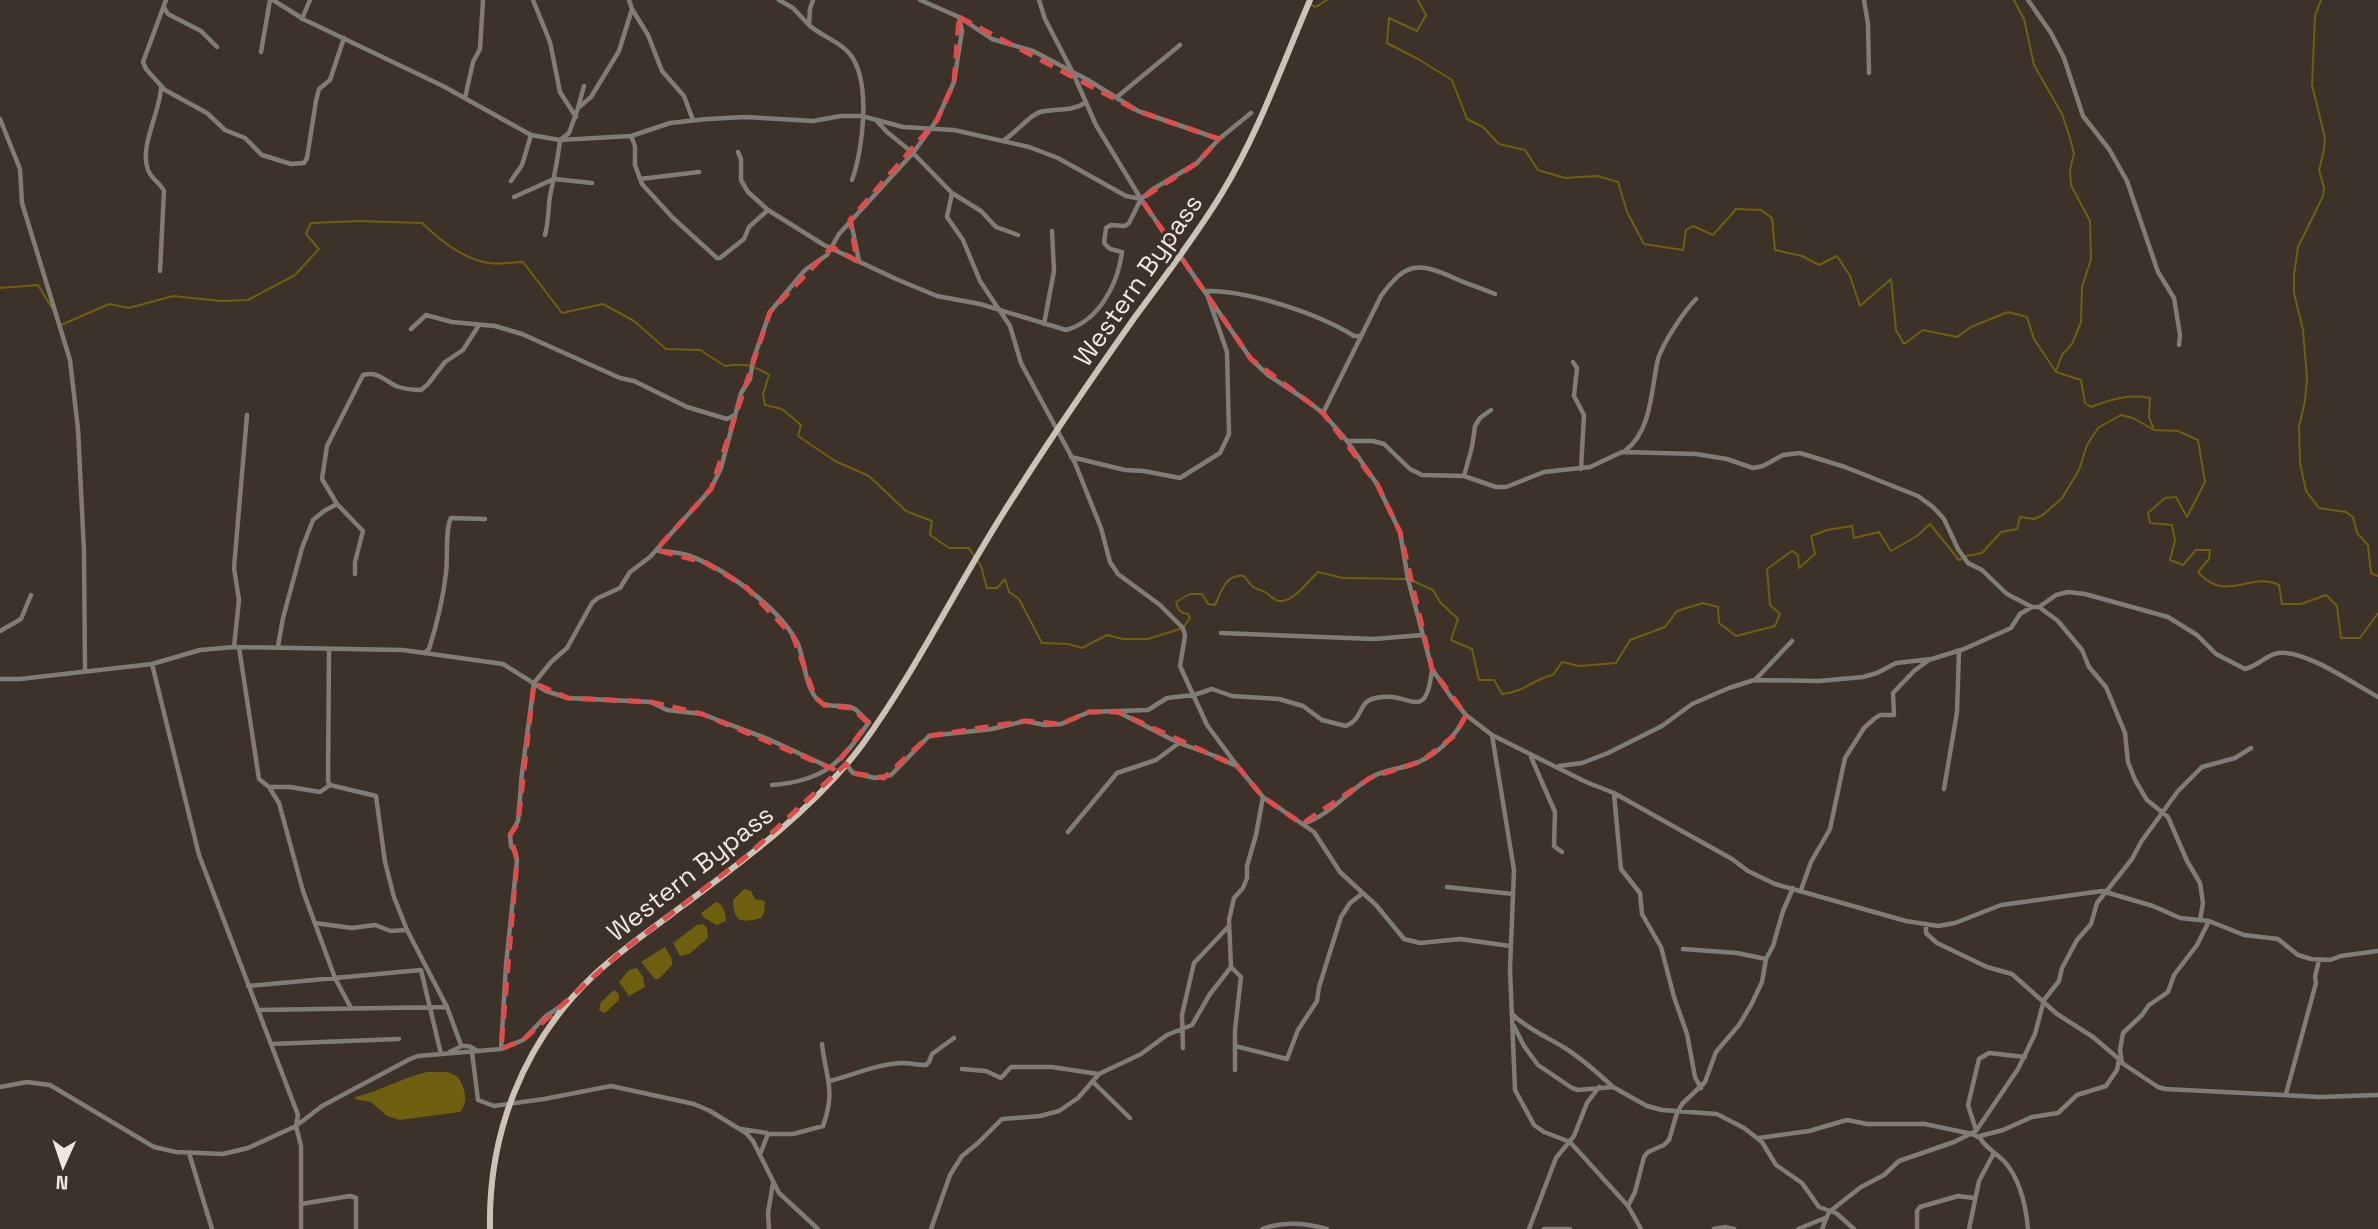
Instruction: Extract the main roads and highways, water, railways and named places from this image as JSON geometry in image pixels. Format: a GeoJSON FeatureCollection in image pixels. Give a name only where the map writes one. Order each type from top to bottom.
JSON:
{"type":"FeatureCollection","features":[{"type":"Feature","properties":{"kind":"main road","name":"Western Bypass"},"geometry":{"type":"LineString","coordinates":[[490,1229],[495,1156],[509,1103],[531,1057],[570,999],[621,952],[799,813],[861,745],[901,686],[1057,429],[1181,255],[1222,192],[1258,127],[1310,0]]}},
{"type":"Feature","properties":{"kind":"waterway"},"geometry":{"type":"LineString","coordinates":[[1311,5],[1316,7],[1327,0]]}},
{"type":"Feature","properties":{"kind":"waterway"},"geometry":{"type":"LineString","coordinates":[[1418,0],[1426,15],[1417,31],[1389,18],[1387,43],[1452,80],[1467,119],[1483,127],[1499,144],[1525,150],[1538,170],[1565,178],[1597,176],[1618,182],[1627,212],[1644,244],[1683,250],[1686,230],[1693,226],[1713,235],[1736,209],[1761,210],[1772,218],[1775,250],[1802,256],[1819,265],[1837,256],[1850,276],[1860,306],[1891,279],[1896,330],[1904,344],[1923,330],[1957,337],[1971,327],[2008,312],[2027,317],[2034,339],[2056,372],[2081,380],[2085,403],[2091,407],[2120,398],[2150,398],[2149,417],[2154,430],[2178,431],[2198,440],[2205,482],[2187,517],[2176,497],[2165,498],[2148,513],[2150,523],[2172,525],[2175,541],[2170,560],[2183,565],[2196,550],[2210,550],[2209,559],[2198,572],[2218,586],[2258,582],[2279,585],[2282,604],[2301,604],[2326,595],[2337,606],[2341,638],[2360,638],[2378,613]]}},
{"type":"Feature","properties":{"kind":"waterway"},"geometry":{"type":"LineString","coordinates":[[2014,0],[2024,19],[2034,65],[2062,114],[2074,154],[2070,170],[2071,185],[2090,221],[2091,259],[2082,287],[2081,322],[2056,371]]}},
{"type":"Feature","properties":{"kind":"waterway"},"geometry":{"type":"LineString","coordinates":[[2321,0],[2315,16],[2312,85],[2325,138],[2319,170],[2324,188],[2323,196],[2298,247],[2294,275],[2294,293],[2303,330],[2307,378],[2299,427],[2300,463],[2306,491],[2319,508],[2346,512],[2353,517],[2357,533],[2368,545],[2371,573],[2378,576]]}},
{"type":"Feature","properties":{"kind":"waterway"},"geometry":{"type":"LineString","coordinates":[[61,325],[109,304],[129,308],[173,296],[221,301],[248,300],[295,275],[319,249],[306,234],[311,223],[422,223],[445,243],[470,258],[493,264],[523,262],[562,313],[603,304],[634,321],[666,349],[700,350],[725,366],[748,365],[769,375],[763,394],[765,405],[782,409],[801,425],[798,436],[835,461],[869,476],[906,511],[932,521],[930,535],[949,548],[969,548],[974,556]]}},
{"type":"Feature","properties":{"kind":"waterway"},"geometry":{"type":"LineString","coordinates":[[0,288],[38,285],[52,308]]}},
{"type":"Feature","properties":{"kind":"waterway"},"geometry":{"type":"LineString","coordinates":[[1966,556],[1982,553],[2001,532],[2017,529],[2020,517],[2034,519],[2043,515],[2062,498],[2079,470],[2087,445],[2098,428],[2121,415],[2133,418],[2154,430]]}},
{"type":"Feature","properties":{"kind":"waterway"},"geometry":{"type":"LineString","coordinates":[[1411,580],[1433,590],[1440,602],[1458,619],[1451,640],[1472,649],[1479,680],[1494,680],[1502,694],[1517,691],[1553,675],[1562,662],[1579,666],[1616,663],[1630,640],[1665,627],[1677,611],[1703,603],[1718,607],[1719,623],[1736,636],[1775,626],[1780,614],[1770,605],[1767,569],[1792,551],[1798,555],[1799,568],[1815,554],[1811,536],[1827,530],[1852,526],[1854,538],[1879,532],[1891,551],[1917,536],[1930,524],[1959,560],[1961,559]]}},
{"type":"Feature","properties":{"kind":"waterway"},"geometry":{"type":"LineString","coordinates":[[977,560],[987,588],[997,588],[1005,579],[1009,592],[1019,599],[1042,643],[1068,644],[1082,648],[1107,635],[1123,639],[1148,639],[1183,628],[1190,618],[1188,614],[1180,611],[1176,602],[1190,594],[1202,594],[1208,604],[1215,605],[1228,580],[1233,577],[1244,576],[1253,587],[1279,601],[1290,599],[1318,572],[1343,578],[1406,579]]}}]}
